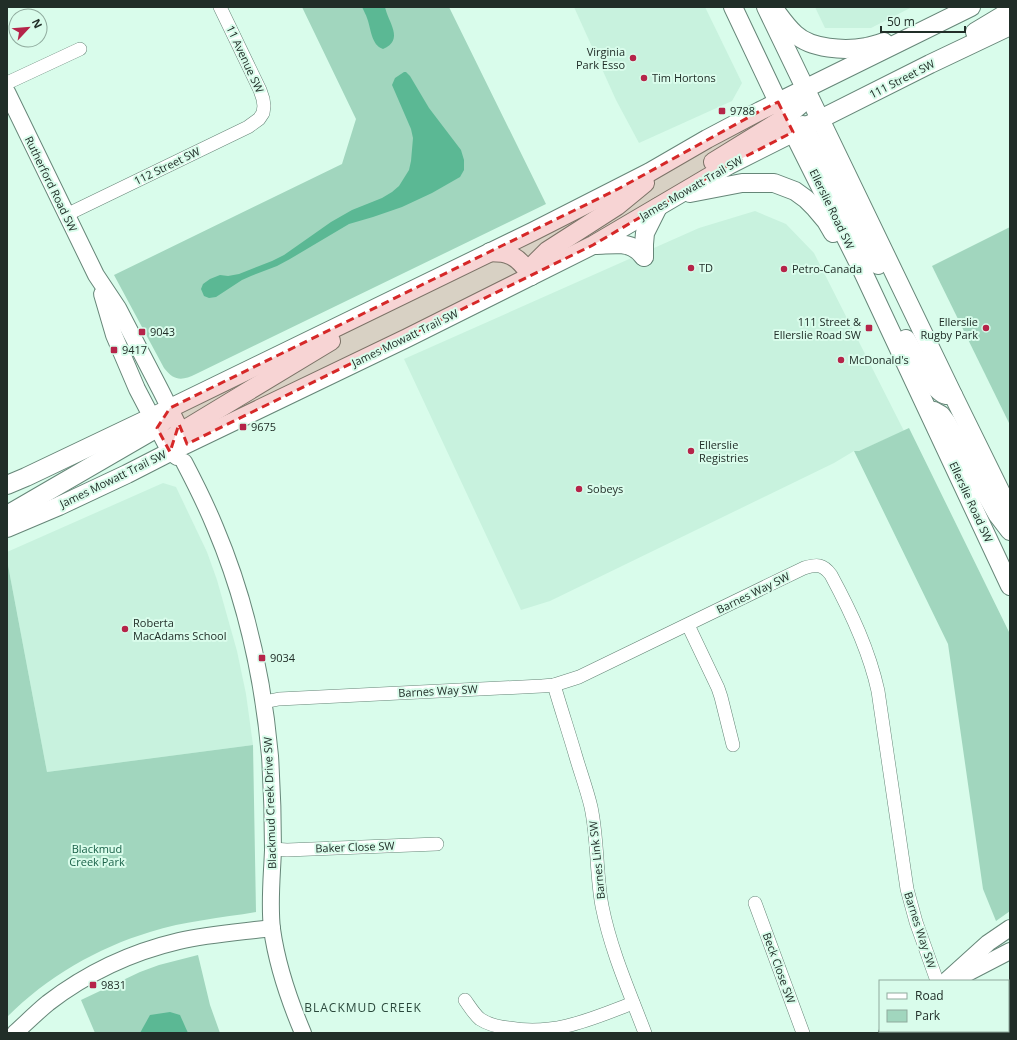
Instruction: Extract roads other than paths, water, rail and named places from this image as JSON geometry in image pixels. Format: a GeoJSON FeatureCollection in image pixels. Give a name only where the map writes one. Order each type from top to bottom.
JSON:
{"type":"FeatureCollection","features":[{"type":"Feature","properties":{"kind":"main road","name":"Ellerslie Road SW"},"geometry":{"type":"LineString","coordinates":[[733,7],[930,347],[1010,511]]}},
{"type":"Feature","properties":{"kind":"main road","name":"Ellerslie Road SW"},"geometry":{"type":"LineString","coordinates":[[766,7],[805,89],[796,118],[871,290],[1010,586]]}},
{"type":"Feature","properties":{"kind":"main road"},"geometry":{"type":"LineString","coordinates":[[773,7],[782,20],[796,35],[810,43],[825,48],[844,49],[866,47],[923,31]]}},
{"type":"Feature","properties":{"kind":"main road"},"geometry":{"type":"LineString","coordinates":[[7,485],[155,423],[164,421],[170,408],[618,189],[760,111],[796,118],[805,89],[971,7]]}},
{"type":"Feature","properties":{"kind":"main road"},"geometry":{"type":"LineString","coordinates":[[930,64],[980,29],[1010,11]]}},
{"type":"Feature","properties":{"kind":"main road","name":"111 Street SW"},"geometry":{"type":"LineString","coordinates":[[796,118],[854,103],[930,64],[1010,26]]}},
{"type":"Feature","properties":{"kind":"main road"},"geometry":{"type":"LineString","coordinates":[[854,103],[838,117],[836,122],[836,134],[919,313],[930,347]]}},
{"type":"Feature","properties":{"kind":"main road","name":"James Mowatt Trail SW"},"geometry":{"type":"LineString","coordinates":[[7,528],[127,474],[177,457],[184,438],[407,338],[593,246],[729,165],[796,118]]}},
{"type":"Feature","properties":{"kind":"main road"},"geometry":{"type":"LineString","coordinates":[[531,276],[534,264],[547,251],[617,206],[639,189],[669,161]]}},
{"type":"Feature","properties":{"kind":"main road"},"geometry":{"type":"LineString","coordinates":[[677,196],[742,183],[774,183],[787,188],[806,199],[815,208],[826,221],[837,240],[862,270]]}},
{"type":"Feature","properties":{"kind":"main road"},"geometry":{"type":"LineString","coordinates":[[593,246],[619,244],[629,246],[637,249],[644,257],[645,233],[658,207]]}},
{"type":"Feature","properties":{"kind":"main road"},"geometry":{"type":"LineString","coordinates":[[490,252],[507,254],[516,259],[524,265],[531,276]]}},
{"type":"Feature","properties":{"kind":"main road"},"geometry":{"type":"LineString","coordinates":[[871,290],[888,309],[928,377],[937,389],[946,395],[953,395]]}},
{"type":"Feature","properties":{"kind":"main road"},"geometry":{"type":"LineString","coordinates":[[184,438],[337,337],[368,311]]}},
{"type":"Feature","properties":{"kind":"main road"},"geometry":{"type":"LineString","coordinates":[[927,408],[941,415],[947,423],[997,514],[1010,530]]}},
{"type":"Feature","properties":{"kind":"main road"},"geometry":{"type":"LineString","coordinates":[[7,515],[155,423]]}},
{"type":"Feature","properties":{"kind":"street","name":"11 Avenue SW"},"geometry":{"type":"LineString","coordinates":[[220,7],[260,90],[264,106],[263,113]]}},
{"type":"Feature","properties":{"kind":"street"},"geometry":{"type":"LineString","coordinates":[[7,83],[80,48]]}},
{"type":"Feature","properties":{"kind":"street","name":"Rutherford Road SW"},"geometry":{"type":"LineString","coordinates":[[7,92],[96,275],[118,308],[184,438]]}},
{"type":"Feature","properties":{"kind":"street","name":"112 Street SW"},"geometry":{"type":"LineString","coordinates":[[66,215],[248,127],[259,119],[263,113]]}},
{"type":"Feature","properties":{"kind":"street","name":"Rutherford Road SW"},"geometry":{"type":"LineString","coordinates":[[96,275],[114,335],[137,389],[155,423],[177,457]]}},
{"type":"Feature","properties":{"kind":"street","name":"Blackmud Creek Drive SW"},"geometry":{"type":"LineString","coordinates":[[177,457],[215,526],[236,584],[250,634],[264,702],[271,779],[273,849],[271,902],[272,928],[286,987],[303,1033]]}},
{"type":"Feature","properties":{"kind":"street","name":"Barnes Way SW"},"geometry":{"type":"LineString","coordinates":[[264,702],[279,699],[554,685],[579,677],[804,568],[810,566],[821,566],[831,575],[858,631],[875,678],[907,889],[916,922],[937,980]]}},
{"type":"Feature","properties":{"kind":"street"},"geometry":{"type":"LineString","coordinates":[[688,625],[718,688],[733,745]]}},
{"type":"Feature","properties":{"kind":"street","name":"Barnes Link SW"},"geometry":{"type":"LineString","coordinates":[[554,685],[586,786],[591,807],[597,847],[600,889],[607,926],[617,962],[645,1033]]}},
{"type":"Feature","properties":{"kind":"street","name":"Baker Close SW"},"geometry":{"type":"LineString","coordinates":[[273,849],[287,850],[437,844]]}},
{"type":"Feature","properties":{"kind":"street","name":"Beck Close SW"},"geometry":{"type":"LineString","coordinates":[[755,904],[803,1033]]}},
{"type":"Feature","properties":{"kind":"street"},"geometry":{"type":"LineString","coordinates":[[15,1033],[37,1012],[65,991],[103,968],[127,957],[180,941],[206,936],[272,928]]}},
{"type":"Feature","properties":{"kind":"street"},"geometry":{"type":"LineString","coordinates":[[947,980],[988,943],[1010,928]]}},
{"type":"Feature","properties":{"kind":"street"},"geometry":{"type":"LineString","coordinates":[[953,980],[1010,951]]}},
{"type":"Feature","properties":{"kind":"street"},"geometry":{"type":"LineString","coordinates":[[465,1000],[472,1011],[482,1020],[500,1027],[528,1030],[555,1029],[572,1025],[633,1003]]}},
{"type":"Feature","properties":{"kind":"place","name":"Virginia Park Esso"},"geometry":{"type":"Point","coordinates":[633,58]}},
{"type":"Feature","properties":{"kind":"place","name":"Tim Hortons"},"geometry":{"type":"Point","coordinates":[644,78]}},
{"type":"Feature","properties":{"kind":"place","name":"9788"},"geometry":{"type":"Point","coordinates":[722,111]}},
{"type":"Feature","properties":{"kind":"place","name":"TD"},"geometry":{"type":"Point","coordinates":[691,268]}},
{"type":"Feature","properties":{"kind":"place","name":"Petro-Canada"},"geometry":{"type":"Point","coordinates":[784,269]}},
{"type":"Feature","properties":{"kind":"place","name":"111 Street & Ellerslie Road SW"},"geometry":{"type":"Point","coordinates":[869,328]}},
{"type":"Feature","properties":{"kind":"place","name":"Ellerslie Rugby Park"},"geometry":{"type":"Point","coordinates":[986,328]}},
{"type":"Feature","properties":{"kind":"place","name":"9043"},"geometry":{"type":"Point","coordinates":[142,332]}},
{"type":"Feature","properties":{"kind":"place","name":"9417"},"geometry":{"type":"Point","coordinates":[114,350]}},
{"type":"Feature","properties":{"kind":"place","name":"McDonald's"},"geometry":{"type":"Point","coordinates":[841,360]}},
{"type":"Feature","properties":{"kind":"place","name":"9675"},"geometry":{"type":"Point","coordinates":[243,427]}},
{"type":"Feature","properties":{"kind":"place","name":"Ellerslie Registries"},"geometry":{"type":"Point","coordinates":[691,451]}},
{"type":"Feature","properties":{"kind":"place","name":"Sobeys"},"geometry":{"type":"Point","coordinates":[579,489]}},
{"type":"Feature","properties":{"kind":"place","name":"Roberta MacAdams School"},"geometry":{"type":"Point","coordinates":[125,629]}},
{"type":"Feature","properties":{"kind":"place","name":"9034"},"geometry":{"type":"Point","coordinates":[262,658]}},
{"type":"Feature","properties":{"kind":"place","name":"9831"},"geometry":{"type":"Point","coordinates":[93,985]}},
{"type":"Feature","properties":{"kind":"district","name":"BLACKMUD CREEK"},"geometry":{"type":"Point","coordinates":[363,1008]}},
{"type":"Feature","properties":{"kind":"park label","name":"Blackmud Creek Park"},"geometry":{"type":"Point","coordinates":[97,855]}}]}
